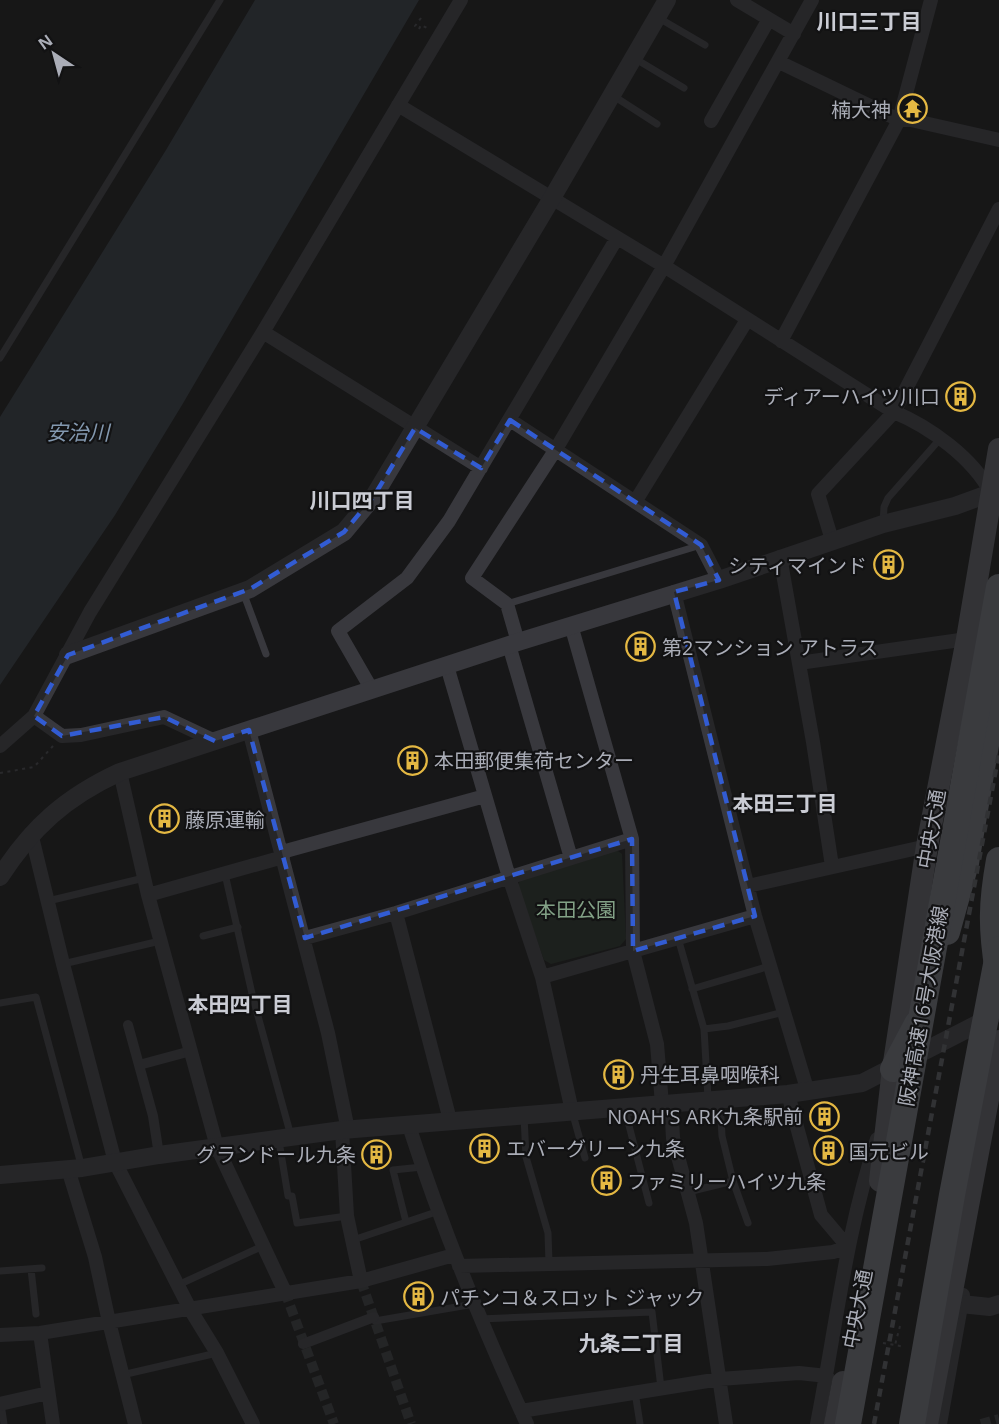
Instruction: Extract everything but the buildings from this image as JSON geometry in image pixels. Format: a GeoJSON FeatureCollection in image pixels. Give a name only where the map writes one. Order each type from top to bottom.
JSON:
{"type":"FeatureCollection","features":[{"type":"Feature","properties":{"kind":"highway","name":"阪神高速16号大阪港線"},"geometry":{"type":"LineString","coordinates":[[848,1424],[999,587]]}},
{"type":"Feature","properties":{"kind":"highway"},"geometry":{"type":"LineString","coordinates":[[893,1069],[912,1037],[928,999],[966,863],[999,668]]}},
{"type":"Feature","properties":{"kind":"highway"},"geometry":{"type":"LineString","coordinates":[[999,860],[992,895],[992,933],[999,978]]}},
{"type":"Feature","properties":{"kind":"highway"},"geometry":{"type":"LineString","coordinates":[[912,1424],[952,1195],[999,949]]}},
{"type":"Feature","properties":{"kind":"main road","name":"中央大通"},"geometry":{"type":"LineString","coordinates":[[835,1424],[881,1175],[893,1069],[927,846],[995,492],[999,449]]}},
{"type":"Feature","properties":{"kind":"main road"},"geometry":{"type":"LineString","coordinates":[[927,1424],[999,1041]]}},
{"type":"Feature","properties":{"kind":"street"},"geometry":{"type":"LineString","coordinates":[[0,746],[34,716],[69,655],[90,612],[263,332],[461,0]]}},
{"type":"Feature","properties":{"kind":"street"},"geometry":{"type":"LineString","coordinates":[[69,655],[243,592],[344,532],[374,496],[416,428],[667,0]]}},
{"type":"Feature","properties":{"kind":"street"},"geometry":{"type":"LineString","coordinates":[[737,0],[794,34]]}},
{"type":"Feature","properties":{"kind":"street"},"geometry":{"type":"LineString","coordinates":[[571,858],[514,643],[507,604],[472,578],[556,449],[664,266],[812,0]]}},
{"type":"Feature","properties":{"kind":"street"},"geometry":{"type":"LineString","coordinates":[[781,341],[898,120],[931,0]]}},
{"type":"Feature","properties":{"kind":"street"},"geometry":{"type":"LineString","coordinates":[[711,121],[769,20]]}},
{"type":"Feature","properties":{"kind":"street"},"geometry":{"type":"LineString","coordinates":[[779,62],[898,120],[911,120],[999,140]]}},
{"type":"Feature","properties":{"kind":"street"},"geometry":{"type":"LineString","coordinates":[[0,877],[31,833],[74,797],[120,772],[514,643],[719,580],[780,557],[882,524],[955,506],[995,492],[974,467],[918,422],[894,412],[664,266],[398,105]]}},
{"type":"Feature","properties":{"kind":"street"},"geometry":{"type":"LineString","coordinates":[[832,540],[818,494],[894,412],[999,209]]}},
{"type":"Feature","properties":{"kind":"street"},"geometry":{"type":"LineString","coordinates":[[372,690],[338,630],[407,578],[449,521],[617,238]]}},
{"type":"Feature","properties":{"kind":"street"},"geometry":{"type":"LineString","coordinates":[[635,502],[747,320]]}},
{"type":"Feature","properties":{"kind":"street"},"geometry":{"type":"LineString","coordinates":[[263,332],[481,468]]}},
{"type":"Feature","properties":{"kind":"street"},"geometry":{"type":"LineString","coordinates":[[510,420],[701,545],[719,580]]}},
{"type":"Feature","properties":{"kind":"street"},"geometry":{"type":"LineString","coordinates":[[780,557],[832,866]]}},
{"type":"Feature","properties":{"kind":"street"},"geometry":{"type":"LineString","coordinates":[[674,592],[755,916],[808,1092]]}},
{"type":"Feature","properties":{"kind":"street"},"geometry":{"type":"LineString","coordinates":[[571,626],[632,839],[633,951],[657,1044],[673,1138],[696,1223],[726,1424]]}},
{"type":"Feature","properties":{"kind":"street"},"geometry":{"type":"LineString","coordinates":[[799,663],[968,639]]}},
{"type":"Feature","properties":{"kind":"street"},"geometry":{"type":"LineString","coordinates":[[447,666],[509,877],[542,977],[572,1111]]}},
{"type":"Feature","properties":{"kind":"street"},"geometry":{"type":"LineString","coordinates":[[34,716],[62,736],[81,735],[164,717],[214,741]]}},
{"type":"Feature","properties":{"kind":"street"},"geometry":{"type":"LineString","coordinates":[[249,730],[328,1033],[345,1130],[347,1216],[361,1281]]}},
{"type":"Feature","properties":{"kind":"street"},"geometry":{"type":"LineString","coordinates":[[120,772],[148,895],[217,1147],[285,1292]]}},
{"type":"Feature","properties":{"kind":"street"},"geometry":{"type":"LineString","coordinates":[[148,895],[485,796]]}},
{"type":"Feature","properties":{"kind":"street"},"geometry":{"type":"LineString","coordinates":[[31,833],[115,1162],[190,1309],[217,1353],[253,1424]]}},
{"type":"Feature","properties":{"kind":"street"},"geometry":{"type":"LineString","coordinates":[[305,938],[396,913],[632,839]]}},
{"type":"Feature","properties":{"kind":"street"},"geometry":{"type":"LineString","coordinates":[[748,886],[927,846]]}},
{"type":"Feature","properties":{"kind":"street"},"geometry":{"type":"LineString","coordinates":[[396,913],[450,1120]]}},
{"type":"Feature","properties":{"kind":"street"},"geometry":{"type":"LineString","coordinates":[[542,977],[755,916]]}},
{"type":"Feature","properties":{"kind":"street"},"geometry":{"type":"LineString","coordinates":[[0,1174],[75,1168],[345,1130],[808,1092],[862,1083],[893,1069],[999,1012]]}},
{"type":"Feature","properties":{"kind":"street"},"geometry":{"type":"LineString","coordinates":[[128,1025],[153,1116],[159,1155]]}},
{"type":"Feature","properties":{"kind":"street"},"geometry":{"type":"LineString","coordinates":[[139,1065],[191,1051]]}},
{"type":"Feature","properties":{"kind":"street"},"geometry":{"type":"LineString","coordinates":[[940,1424],[997,1112],[999,1083]]}},
{"type":"Feature","properties":{"kind":"street"},"geometry":{"type":"LineString","coordinates":[[789,1094],[821,1215],[848,1247]]}},
{"type":"Feature","properties":{"kind":"street"},"geometry":{"type":"LineString","coordinates":[[818,1424],[848,1247],[869,1162],[888,1108]]}},
{"type":"Feature","properties":{"kind":"street"},"geometry":{"type":"LineString","coordinates":[[409,1126],[456,1260],[527,1424]]}},
{"type":"Feature","properties":{"kind":"street"},"geometry":{"type":"LineString","coordinates":[[75,1168],[109,1322],[135,1424]]}},
{"type":"Feature","properties":{"kind":"street"},"geometry":{"type":"LineString","coordinates":[[0,1335],[40,1333],[361,1281],[456,1260],[549,1263],[702,1262],[767,1259],[833,1252],[848,1247]]}},
{"type":"Feature","properties":{"kind":"street"},"geometry":{"type":"LineString","coordinates":[[961,1304],[990,1307],[999,1304]]}},
{"type":"Feature","properties":{"kind":"street"},"geometry":{"type":"LineString","coordinates":[[303,1344],[375,1319]]}},
{"type":"Feature","properties":{"kind":"street"},"geometry":{"type":"LineString","coordinates":[[40,1333],[53,1424]]}},
{"type":"Feature","properties":{"kind":"street"},"geometry":{"type":"LineString","coordinates":[[521,1411],[720,1379],[799,1373],[827,1376]]}},
{"type":"Feature","properties":{"kind":"street"},"geometry":{"type":"LineString","coordinates":[[0,1404],[48,1393]]}},
{"type":"Feature","properties":{"kind":"lane"},"geometry":{"type":"LineString","coordinates":[[0,358],[220,0]]}},
{"type":"Feature","properties":{"kind":"lane"},"geometry":{"type":"LineString","coordinates":[[657,16],[705,45]]}},
{"type":"Feature","properties":{"kind":"lane"},"geometry":{"type":"LineString","coordinates":[[634,58],[684,88]]}},
{"type":"Feature","properties":{"kind":"lane"},"geometry":{"type":"LineString","coordinates":[[612,95],[657,124]]}},
{"type":"Feature","properties":{"kind":"lane"},"geometry":{"type":"LineString","coordinates":[[882,524],[884,507],[888,498],[940,439]]}},
{"type":"Feature","properties":{"kind":"lane"},"geometry":{"type":"LineString","coordinates":[[507,604],[701,545]]}},
{"type":"Feature","properties":{"kind":"lane"},"geometry":{"type":"LineString","coordinates":[[243,592],[266,654]]}},
{"type":"Feature","properties":{"kind":"lane"},"geometry":{"type":"LineString","coordinates":[[225,874],[285,1138],[288,1196],[292,1196],[297,1223],[347,1216]]}},
{"type":"Feature","properties":{"kind":"lane"},"geometry":{"type":"LineString","coordinates":[[48,901],[144,878]]}},
{"type":"Feature","properties":{"kind":"lane"},"geometry":{"type":"LineString","coordinates":[[202,936],[238,927]]}},
{"type":"Feature","properties":{"kind":"lane"},"geometry":{"type":"LineString","coordinates":[[678,938],[704,1029],[714,1100],[722,1136],[748,1223]]}},
{"type":"Feature","properties":{"kind":"lane"},"geometry":{"type":"LineString","coordinates":[[63,964],[160,941]]}},
{"type":"Feature","properties":{"kind":"lane"},"geometry":{"type":"LineString","coordinates":[[692,989],[770,965]]}},
{"type":"Feature","properties":{"kind":"lane"},"geometry":{"type":"LineString","coordinates":[[0,1003],[36,997],[75,1168]]}},
{"type":"Feature","properties":{"kind":"lane"},"geometry":{"type":"LineString","coordinates":[[704,1029],[728,1026],[784,1012]]}},
{"type":"Feature","properties":{"kind":"lane"},"geometry":{"type":"LineString","coordinates":[[624,1107],[648,1203]]}},
{"type":"Feature","properties":{"kind":"lane"},"geometry":{"type":"LineString","coordinates":[[572,1111],[585,1158]]}},
{"type":"Feature","properties":{"kind":"lane"},"geometry":{"type":"LineString","coordinates":[[524,1115],[526,1157],[548,1233],[549,1263]]}},
{"type":"Feature","properties":{"kind":"lane"},"geometry":{"type":"LineString","coordinates":[[406,1222],[393,1170],[422,1167]]}},
{"type":"Feature","properties":{"kind":"lane"},"geometry":{"type":"LineString","coordinates":[[688,1192],[734,1181]]}},
{"type":"Feature","properties":{"kind":"lane"},"geometry":{"type":"LineString","coordinates":[[353,1240],[439,1211]]}},
{"type":"Feature","properties":{"kind":"lane"},"geometry":{"type":"LineString","coordinates":[[178,1285],[263,1246]]}},
{"type":"Feature","properties":{"kind":"lane"},"geometry":{"type":"LineString","coordinates":[[0,1271],[42,1268]]}},
{"type":"Feature","properties":{"kind":"lane"},"geometry":{"type":"LineString","coordinates":[[31,1269],[36,1314]]}},
{"type":"Feature","properties":{"kind":"lane"},"geometry":{"type":"LineString","coordinates":[[375,1319],[474,1304]]}},
{"type":"Feature","properties":{"kind":"lane"},"geometry":{"type":"LineString","coordinates":[[480,1319],[652,1312],[661,1388]]}},
{"type":"Feature","properties":{"kind":"lane"},"geometry":{"type":"LineString","coordinates":[[122,1375],[217,1353]]}},
{"type":"Feature","properties":{"kind":"lane"},"geometry":{"type":"LineString","coordinates":[[635,1392],[640,1424]]}},
{"type":"Feature","properties":{"kind":"lane"},"geometry":{"type":"LineString","coordinates":[[0,1404],[4,1424]]}},
{"type":"Feature","properties":{"kind":"path"},"geometry":{"type":"LineString","coordinates":[[421,18],[415,26],[419,28],[422,25]]}},
{"type":"Feature","properties":{"kind":"path"},"geometry":{"type":"LineString","coordinates":[[0,773],[34,767],[62,736]]}},
{"type":"Feature","properties":{"kind":"path"},"geometry":{"type":"LineString","coordinates":[[895,1345],[900,1326]]}},
{"type":"Feature","properties":{"kind":"path"},"geometry":{"type":"LineString","coordinates":[[874,1342],[910,1348]]}},
{"type":"Feature","properties":{"kind":"highlighted area"},"geometry":{"type":"Polygon","coordinates":[[[510,420],[701,545],[719,580],[674,592],[755,916],[633,951],[632,839],[305,938],[249,730],[215,741],[164,717],[62,736],[34,716],[68,655],[250,589],[344,532],[374,496],[415,428],[481,468],[510,420]]]}},
{"type":"Feature","properties":{"kind":"green space","name":"本田公園"},"geometry":{"type":"Polygon","coordinates":[[[615,849],[622,854],[626,939],[620,946],[551,964],[544,960],[518,886],[521,877],[615,849]]]}},
{"type":"Feature","properties":{"kind":"water","name":"安治川"},"geometry":{"type":"Polygon","coordinates":[[[255,0],[419,0],[115,515],[0,685],[0,417],[166,150],[255,0]]]}},
{"type":"Feature","properties":{"kind":"tunnel"},"geometry":{"type":"LineString","coordinates":[[361,1281],[411,1424]]}},
{"type":"Feature","properties":{"kind":"tunnel"},"geometry":{"type":"LineString","coordinates":[[285,1292],[334,1424]]}},
{"type":"Feature","properties":{"kind":"tunnel"},"geometry":{"type":"LineString","coordinates":[[981,1424],[999,1419]]}},
{"type":"Feature","properties":{"kind":"railway"},"geometry":{"type":"LineString","coordinates":[[874,1424],[999,753]]}},
{"type":"Feature","properties":{"kind":"place","name":"楠大神"},"geometry":{"type":"Point","coordinates":[912,109]}},
{"type":"Feature","properties":{"kind":"place","name":"ディアーハイツ川口"},"geometry":{"type":"Point","coordinates":[961,396]}},
{"type":"Feature","properties":{"kind":"place","name":"シティマインド"},"geometry":{"type":"Point","coordinates":[888,565]}},
{"type":"Feature","properties":{"kind":"place","name":"第2マンション アトラス"},"geometry":{"type":"Point","coordinates":[641,647]}},
{"type":"Feature","properties":{"kind":"place","name":"本田郵便集荷センター"},"geometry":{"type":"Point","coordinates":[413,760]}},
{"type":"Feature","properties":{"kind":"place","name":"藤原運輸"},"geometry":{"type":"Point","coordinates":[164,819]}},
{"type":"Feature","properties":{"kind":"place","name":"丹生耳鼻咽喉科"},"geometry":{"type":"Point","coordinates":[619,1074]}},
{"type":"Feature","properties":{"kind":"place","name":"NOAH'S ARK九条駅前"},"geometry":{"type":"Point","coordinates":[824,1116]}},
{"type":"Feature","properties":{"kind":"place","name":"エバーグリーン九条"},"geometry":{"type":"Point","coordinates":[485,1148]}},
{"type":"Feature","properties":{"kind":"place","name":"国元ビル"},"geometry":{"type":"Point","coordinates":[828,1151]}},
{"type":"Feature","properties":{"kind":"place","name":"グランドール九条"},"geometry":{"type":"Point","coordinates":[377,1154]}},
{"type":"Feature","properties":{"kind":"place","name":"ファミリーハイツ九条"},"geometry":{"type":"Point","coordinates":[606,1181]}},
{"type":"Feature","properties":{"kind":"place","name":"パチンコ＆スロット ジャック"},"geometry":{"type":"Point","coordinates":[419,1297]}},
{"type":"Feature","properties":{"kind":"district","name":"川口三丁目"},"geometry":{"type":"Point","coordinates":[869,21]}},
{"type":"Feature","properties":{"kind":"district","name":"川口四丁目"},"geometry":{"type":"Point","coordinates":[362,500]}},
{"type":"Feature","properties":{"kind":"district","name":"本田三丁目"},"geometry":{"type":"Point","coordinates":[785,803]}},
{"type":"Feature","properties":{"kind":"district","name":"本田四丁目"},"geometry":{"type":"Point","coordinates":[240,1004]}},
{"type":"Feature","properties":{"kind":"district","name":"九条二丁目"},"geometry":{"type":"Point","coordinates":[631,1343]}}]}
